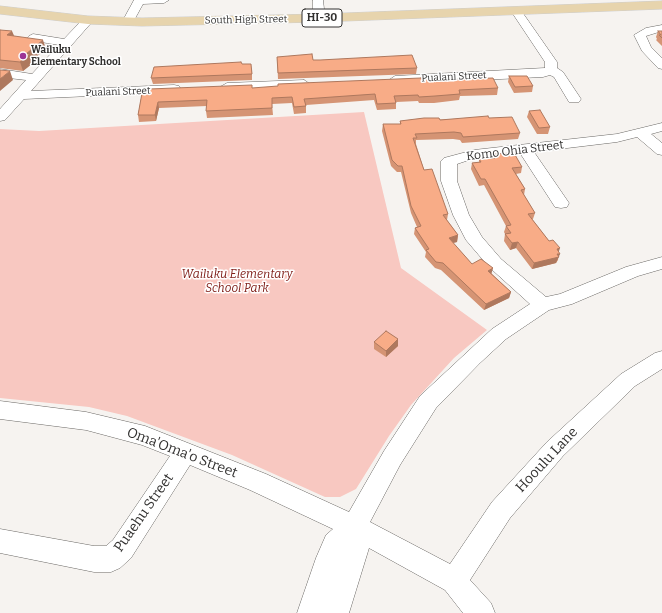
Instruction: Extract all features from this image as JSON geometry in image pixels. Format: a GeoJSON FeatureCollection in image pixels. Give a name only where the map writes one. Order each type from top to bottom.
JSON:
{"type":"FeatureCollection","features":[{"type":"Feature","properties":{"kind":"main road","name":"HI-30"},"geometry":{"type":"LineString","coordinates":[[516,11],[662,5]]}},
{"type":"Feature","properties":{"kind":"main road","name":"South High Street"},"geometry":{"type":"LineString","coordinates":[[0,10],[88,20],[128,22],[320,18],[516,11]]}},
{"type":"Feature","properties":{"kind":"street"},"geometry":{"type":"LineString","coordinates":[[128,22],[140,0],[164,0]]}},
{"type":"Feature","properties":{"kind":"street"},"geometry":{"type":"LineString","coordinates":[[318,0],[320,18]]}},
{"type":"Feature","properties":{"kind":"street"},"geometry":{"type":"LineString","coordinates":[[516,11],[551,62],[551,70],[559,75],[574,99]]}},
{"type":"Feature","properties":{"kind":"street"},"geometry":{"type":"LineString","coordinates":[[0,117],[88,20]]}},
{"type":"Feature","properties":{"kind":"street"},"geometry":{"type":"LineString","coordinates":[[662,28],[650,30],[640,35],[646,48],[662,65]]}},
{"type":"Feature","properties":{"kind":"street"},"geometry":{"type":"LineString","coordinates":[[33,38],[68,43]]}},
{"type":"Feature","properties":{"kind":"street","name":"Pualani Street"},"geometry":{"type":"LineString","coordinates":[[380,80],[543,73],[551,70]]}},
{"type":"Feature","properties":{"kind":"street"},"geometry":{"type":"LineString","coordinates":[[0,73],[36,78]]}},
{"type":"Feature","properties":{"kind":"street"},"geometry":{"type":"LineString","coordinates":[[217,88],[317,83]]}},
{"type":"Feature","properties":{"kind":"street","name":"Pualani Street"},"geometry":{"type":"LineString","coordinates":[[20,95],[187,89]]}},
{"type":"Feature","properties":{"kind":"street","name":"Komo Ohia Street"},"geometry":{"type":"LineString","coordinates":[[543,305],[495,263],[475,240],[461,215],[449,181],[449,161],[474,154],[584,143],[641,133],[662,127]]}},
{"type":"Feature","properties":{"kind":"street"},"geometry":{"type":"LineString","coordinates":[[641,133],[662,151]]}},
{"type":"Feature","properties":{"kind":"street"},"geometry":{"type":"LineString","coordinates":[[525,149],[561,204]]}},
{"type":"Feature","properties":{"kind":"street"},"geometry":{"type":"LineString","coordinates":[[543,305],[552,292],[578,279],[609,266],[662,252]]}},
{"type":"Feature","properties":{"kind":"street"},"geometry":{"type":"LineString","coordinates":[[311,613],[325,567],[335,544],[354,527],[392,458],[428,402],[473,357],[499,334],[543,305],[566,299],[632,271],[662,263]]}},
{"type":"Feature","properties":{"kind":"street","name":"Hooulu Lane"},"geometry":{"type":"LineString","coordinates":[[454,581],[501,510],[555,449],[628,380],[662,359]]}},
{"type":"Feature","properties":{"kind":"street","name":"Oma'Oma'o Street"},"geometry":{"type":"LineString","coordinates":[[0,410],[86,421],[146,436],[258,482],[354,527],[454,581]]}},
{"type":"Feature","properties":{"kind":"street","name":"Puaehu Street"},"geometry":{"type":"LineString","coordinates":[[0,541],[94,559],[111,558],[122,549],[185,452]]}},
{"type":"Feature","properties":{"kind":"street"},"geometry":{"type":"LineString","coordinates":[[335,613],[356,550],[354,527]]}},
{"type":"Feature","properties":{"kind":"street"},"geometry":{"type":"LineString","coordinates":[[454,581],[481,613]]}},
{"type":"Feature","properties":{"kind":"green space","name":"Wailuku Elementary School Park"},"geometry":{"type":"Polygon","coordinates":[[[364,112],[401,268],[487,330],[454,358],[411,405],[389,436],[356,489],[340,497],[325,497],[232,455],[127,416],[89,407],[0,398],[0,129],[39,131],[364,112]]]}},
{"type":"Feature","properties":{"kind":"building"},"geometry":{"type":"Polygon","coordinates":[[[0,30],[12,31],[7,35],[43,40],[26,54],[30,54],[20,62],[0,60],[0,30]]]}},
{"type":"Feature","properties":{"kind":"building"},"geometry":{"type":"Polygon","coordinates":[[[658,31],[662,31],[662,38],[659,35],[661,35],[658,31]]]}},
{"type":"Feature","properties":{"kind":"building"},"geometry":{"type":"Polygon","coordinates":[[[312,54],[313,60],[412,55],[417,68],[278,73],[277,57],[312,54]]]}},
{"type":"Feature","properties":{"kind":"building"},"geometry":{"type":"Polygon","coordinates":[[[241,62],[242,64],[251,64],[252,74],[151,78],[154,67],[241,62]]]}},
{"type":"Feature","properties":{"kind":"building"},"geometry":{"type":"Polygon","coordinates":[[[0,70],[10,71],[0,79],[0,70]]]}},
{"type":"Feature","properties":{"kind":"building"},"geometry":{"type":"Polygon","coordinates":[[[509,76],[527,76],[533,86],[515,87],[509,76]]]}},
{"type":"Feature","properties":{"kind":"building"},"geometry":{"type":"Polygon","coordinates":[[[421,78],[434,80],[493,78],[498,88],[459,90],[460,94],[435,96],[394,96],[396,103],[377,104],[375,94],[304,99],[306,106],[294,107],[292,97],[272,98],[272,108],[206,111],[207,100],[158,102],[155,115],[138,115],[142,93],[149,92],[149,89],[252,85],[252,88],[278,86],[278,84],[421,78]]]}},
{"type":"Feature","properties":{"kind":"building"},"geometry":{"type":"Polygon","coordinates":[[[540,110],[550,127],[539,128],[529,111],[540,110]]]}},
{"type":"Feature","properties":{"kind":"building"},"geometry":{"type":"Polygon","coordinates":[[[488,116],[489,118],[512,117],[520,133],[463,137],[461,133],[454,132],[415,134],[417,138],[413,138],[424,170],[432,169],[448,214],[443,215],[458,235],[449,238],[472,264],[481,259],[493,268],[488,271],[511,292],[486,304],[443,263],[436,262],[426,250],[429,249],[415,228],[421,226],[411,206],[402,166],[398,166],[392,160],[383,124],[401,124],[400,121],[424,118],[439,118],[440,120],[488,116]]]}},
{"type":"Feature","properties":{"kind":"building"},"geometry":{"type":"Polygon","coordinates":[[[514,153],[522,167],[512,168],[525,189],[521,190],[535,213],[528,214],[549,241],[553,240],[560,248],[557,249],[560,254],[557,254],[559,257],[534,263],[518,242],[512,243],[505,234],[511,233],[506,226],[511,225],[485,179],[481,179],[472,163],[481,162],[479,159],[495,158],[494,154],[514,153]]]}},
{"type":"Feature","properties":{"kind":"building"},"geometry":{"type":"Polygon","coordinates":[[[386,331],[398,339],[386,351],[374,342],[386,331]]]}},
{"type":"Feature","properties":{"kind":"place","name":"Wailuku Elementary School"},"geometry":{"type":"Point","coordinates":[23,56]}}]}
